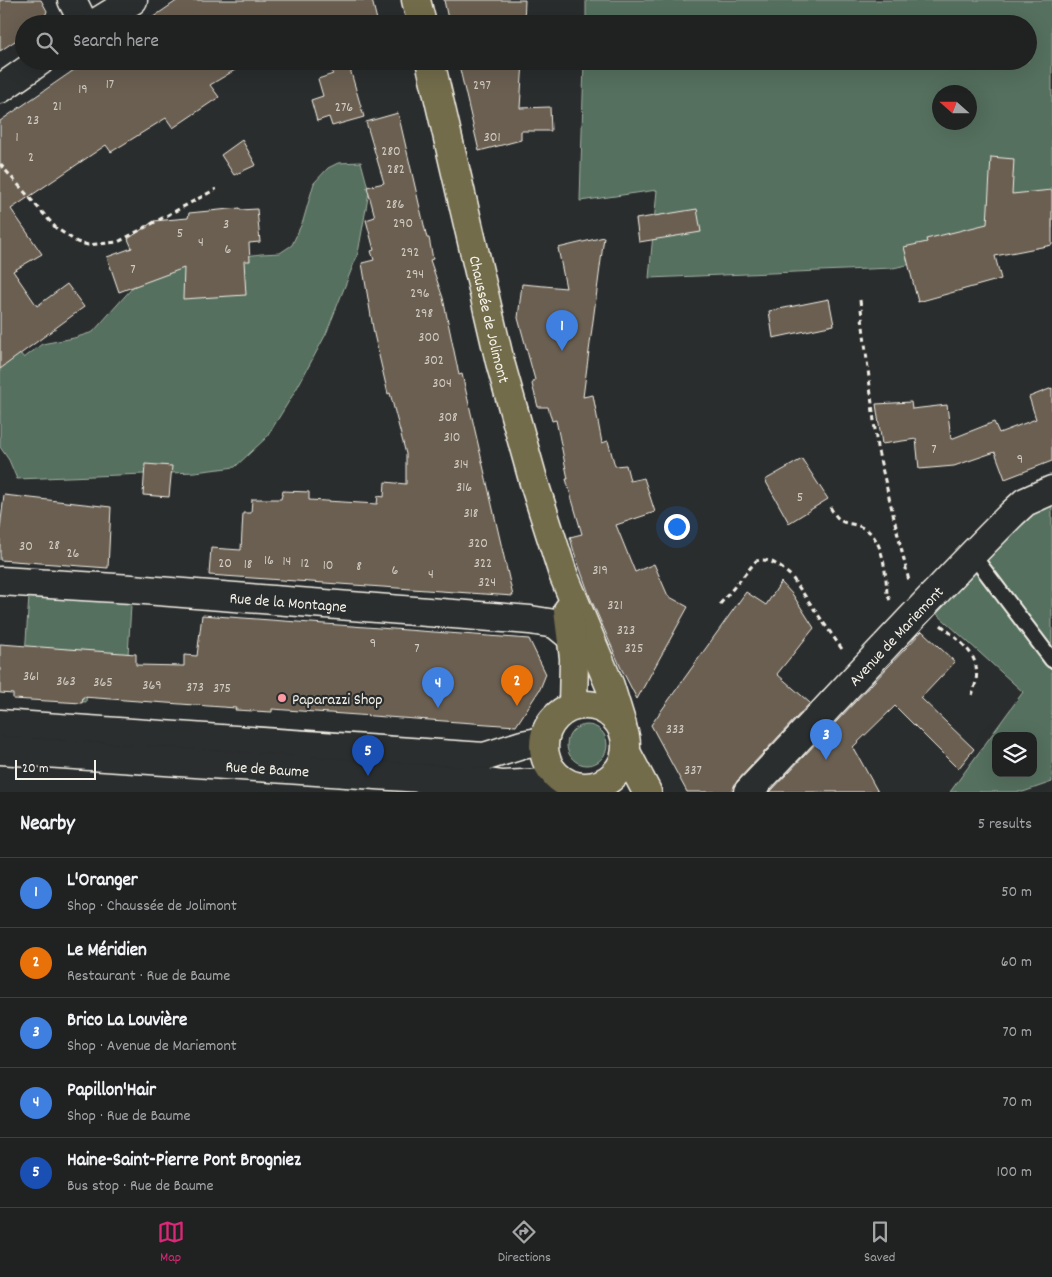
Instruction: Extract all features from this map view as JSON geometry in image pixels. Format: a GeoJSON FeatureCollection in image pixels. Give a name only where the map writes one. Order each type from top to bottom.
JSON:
{"type":"FeatureCollection","features":[{"type":"Feature","properties":{"kind":"main road"},"geometry":{"type":"LineString","coordinates":[[416,0],[420,15]]}},
{"type":"Feature","properties":{"kind":"main road","name":"Chaussée de Jolimont"},"geometry":{"type":"LineString","coordinates":[[432,70],[500,362],[534,483],[563,574],[610,686],[622,725]]}},
{"type":"Feature","properties":{"kind":"main road","name":"Chaussée de Jolimont"},"geometry":{"type":"LineString","coordinates":[[563,574],[574,658],[573,706]]}},
{"type":"Feature","properties":{"kind":"main road"},"geometry":{"type":"LineString","coordinates":[[595,705],[615,716],[622,725],[626,738],[626,752],[622,764],[616,774],[599,789],[580,787],[564,782],[548,764],[544,753],[544,741],[548,726],[560,712],[573,706],[595,705]]}},
{"type":"Feature","properties":{"kind":"main road"},"geometry":{"type":"LineString","coordinates":[[626,752],[647,792]]}},
{"type":"Feature","properties":{"kind":"street"},"geometry":{"type":"LineString","coordinates":[[72,0],[80,15]]}},
{"type":"Feature","properties":{"kind":"street"},"geometry":{"type":"LineString","coordinates":[[109,15],[133,0]]}},
{"type":"Feature","properties":{"kind":"street"},"geometry":{"type":"LineString","coordinates":[[0,89],[27,70]]}},
{"type":"Feature","properties":{"kind":"street","name":"Avenue de Mariemont"},"geometry":{"type":"LineString","coordinates":[[748,792],[972,554],[1025,502],[1052,490]]}},
{"type":"Feature","properties":{"kind":"street","name":"Rue de la Montagne"},"geometry":{"type":"LineString","coordinates":[[0,580],[530,620],[555,624],[571,637]]}},
{"type":"Feature","properties":{"kind":"street","name":"Rue de Baume"},"geometry":{"type":"LineString","coordinates":[[0,724],[484,757],[522,745],[544,741]]}},
{"type":"Feature","properties":{"kind":"street","name":"Rue de Baume"},"geometry":{"type":"LineString","coordinates":[[0,750],[503,785],[564,782]]}},
{"type":"Feature","properties":{"kind":"lane"},"geometry":{"type":"LineString","coordinates":[[972,554],[1052,660]]}},
{"type":"Feature","properties":{"kind":"path"},"geometry":{"type":"LineString","coordinates":[[0,164],[56,228],[77,242],[88,245],[118,242],[216,189]]}},
{"type":"Feature","properties":{"kind":"path"},"geometry":{"type":"LineString","coordinates":[[860,300],[877,447],[910,586],[914,614]]}},
{"type":"Feature","properties":{"kind":"path"},"geometry":{"type":"LineString","coordinates":[[830,507],[836,517],[842,522],[866,529],[873,536],[883,556],[887,594],[890,602],[914,614],[969,649],[977,667],[972,694]]}},
{"type":"Feature","properties":{"kind":"path"},"geometry":{"type":"LineString","coordinates":[[720,604],[756,561],[763,559],[780,566],[791,576],[860,675]]}},
{"type":"Feature","properties":{"kind":"green space"},"geometry":{"type":"Polygon","coordinates":[[[586,0],[1052,0],[1052,228],[1023,240],[893,268],[649,278],[657,190],[580,201],[584,70],[1037,70],[1037,15],[586,15],[586,0]]]}},
{"type":"Feature","properties":{"kind":"green space"},"geometry":{"type":"Polygon","coordinates":[[[361,162],[369,192],[358,253],[326,334],[297,388],[267,437],[235,467],[195,472],[17,479],[9,460],[0,447],[0,338],[6,336],[24,358],[42,344],[93,332],[134,286],[186,266],[202,262],[280,253],[292,245],[303,221],[314,183],[328,168],[338,163],[361,162]]]}},
{"type":"Feature","properties":{"kind":"green space"},"geometry":{"type":"Polygon","coordinates":[[[1052,490],[1052,782],[1023,792],[950,792],[992,734],[992,777],[1037,777],[1037,732],[994,732],[1023,692],[925,603],[1052,490]]]}},
{"type":"Feature","properties":{"kind":"green space"},"geometry":{"type":"Polygon","coordinates":[[[30,582],[132,589],[128,655],[90,652],[86,702],[22,698],[30,582]]]}},
{"type":"Feature","properties":{"kind":"green space"},"geometry":{"type":"Polygon","coordinates":[[[587,725],[598,728],[604,734],[607,745],[604,756],[598,762],[587,765],[576,762],[570,756],[567,745],[570,734],[576,728],[587,725]]]}},
{"type":"Feature","properties":{"kind":"building"},"geometry":{"type":"Polygon","coordinates":[[[0,0],[41,0],[47,11],[45,15],[15,15],[15,41],[0,51],[0,0]]]}},
{"type":"Feature","properties":{"kind":"building"},"geometry":{"type":"Polygon","coordinates":[[[178,0],[372,0],[376,15],[156,15],[178,0]]]}},
{"type":"Feature","properties":{"kind":"building"},"geometry":{"type":"Polygon","coordinates":[[[444,0],[525,0],[524,15],[447,15],[444,0]]]}},
{"type":"Feature","properties":{"kind":"building"},"geometry":{"type":"Polygon","coordinates":[[[74,70],[235,70],[210,85],[219,97],[173,128],[166,118],[111,152],[106,145],[11,209],[42,254],[13,271],[37,306],[67,284],[84,307],[0,369],[0,121],[74,70]]]}},
{"type":"Feature","properties":{"kind":"building"},"geometry":{"type":"Polygon","coordinates":[[[330,70],[350,70],[364,117],[332,126],[329,117],[317,121],[311,100],[323,96],[318,79],[333,74],[330,70]]]}},
{"type":"Feature","properties":{"kind":"building"},"geometry":{"type":"Polygon","coordinates":[[[460,70],[522,70],[520,108],[550,107],[551,131],[521,131],[521,140],[479,151],[460,70]]]}},
{"type":"Feature","properties":{"kind":"building"},"geometry":{"type":"Polygon","coordinates":[[[398,113],[427,238],[429,238],[433,259],[430,260],[443,298],[459,375],[462,374],[513,596],[209,575],[211,548],[241,550],[243,513],[251,513],[252,499],[281,499],[283,491],[309,492],[309,500],[377,504],[378,496],[384,497],[385,482],[406,484],[406,454],[390,393],[388,394],[374,334],[362,263],[374,260],[371,251],[374,250],[366,220],[375,217],[367,187],[384,183],[366,122],[398,113]]]}},
{"type":"Feature","properties":{"kind":"building"},"geometry":{"type":"Polygon","coordinates":[[[242,140],[256,165],[234,175],[221,155],[242,140]]]}},
{"type":"Feature","properties":{"kind":"building"},"geometry":{"type":"Polygon","coordinates":[[[991,157],[1014,159],[1012,194],[1052,190],[1052,245],[995,256],[1001,279],[918,302],[904,247],[927,242],[926,239],[987,224],[991,157]]]}},
{"type":"Feature","properties":{"kind":"building"},"geometry":{"type":"Polygon","coordinates":[[[240,208],[240,210],[257,209],[260,242],[249,243],[250,261],[244,261],[246,295],[183,299],[184,268],[119,292],[107,257],[132,248],[128,239],[154,221],[188,218],[189,213],[240,208]]]}},
{"type":"Feature","properties":{"kind":"building"},"geometry":{"type":"Polygon","coordinates":[[[697,209],[701,232],[639,242],[636,219],[697,209]]]}},
{"type":"Feature","properties":{"kind":"building"},"geometry":{"type":"Polygon","coordinates":[[[604,237],[583,397],[593,395],[602,443],[608,441],[615,466],[626,465],[630,481],[644,478],[655,512],[616,525],[635,572],[654,564],[668,596],[688,607],[637,699],[621,668],[590,597],[574,552],[570,537],[582,534],[566,479],[568,479],[556,420],[552,421],[548,407],[538,407],[532,384],[535,380],[518,318],[522,284],[566,288],[558,248],[604,237]]]}},
{"type":"Feature","properties":{"kind":"building"},"geometry":{"type":"Polygon","coordinates":[[[829,299],[834,325],[773,338],[769,311],[829,299]]]}},
{"type":"Feature","properties":{"kind":"building"},"geometry":{"type":"Polygon","coordinates":[[[1052,388],[1052,461],[1005,479],[995,452],[954,466],[919,469],[916,439],[882,444],[876,404],[911,402],[912,409],[947,405],[951,439],[994,422],[999,433],[1036,419],[1029,397],[1052,388]]]}},
{"type":"Feature","properties":{"kind":"building"},"geometry":{"type":"Polygon","coordinates":[[[802,459],[828,499],[789,523],[765,480],[802,459]]]}},
{"type":"Feature","properties":{"kind":"building"},"geometry":{"type":"Polygon","coordinates":[[[145,464],[172,466],[169,497],[143,495],[145,464]]]}},
{"type":"Feature","properties":{"kind":"building"},"geometry":{"type":"Polygon","coordinates":[[[4,495],[111,507],[108,568],[0,560],[0,529],[4,495]]]}},
{"type":"Feature","properties":{"kind":"building"},"geometry":{"type":"Polygon","coordinates":[[[781,582],[793,595],[814,628],[777,674],[810,703],[737,781],[733,792],[687,792],[651,725],[746,592],[766,605],[781,582]]]}},
{"type":"Feature","properties":{"kind":"building"},"geometry":{"type":"Polygon","coordinates":[[[202,615],[529,639],[546,674],[540,689],[516,726],[272,709],[272,712],[235,710],[236,708],[83,697],[82,703],[13,699],[13,694],[0,693],[0,644],[136,654],[136,665],[184,666],[184,655],[197,656],[202,615]]]}},
{"type":"Feature","properties":{"kind":"building"},"geometry":{"type":"Polygon","coordinates":[[[922,631],[955,662],[921,698],[974,749],[958,769],[895,706],[853,747],[878,792],[770,792],[922,631]]]}},
{"type":"Feature","properties":{"kind":"place","name":"L'Oranger"},"geometry":{"type":"Point","coordinates":[562,351]}},
{"type":"Feature","properties":{"kind":"place","name":"Paparazzi Shop"},"geometry":{"type":"Point","coordinates":[282,698]}},
{"type":"Feature","properties":{"kind":"place","name":"Le Méridien"},"geometry":{"type":"Point","coordinates":[517,706]}},
{"type":"Feature","properties":{"kind":"place","name":"Papillon'Hair"},"geometry":{"type":"Point","coordinates":[438,708]}},
{"type":"Feature","properties":{"kind":"place","name":"Brico La Louvière"},"geometry":{"type":"Point","coordinates":[826,760]}},
{"type":"Feature","properties":{"kind":"place","name":"Haine-Saint-Pierre Pont Brogniez"},"geometry":{"type":"Point","coordinates":[368,776]}}]}
